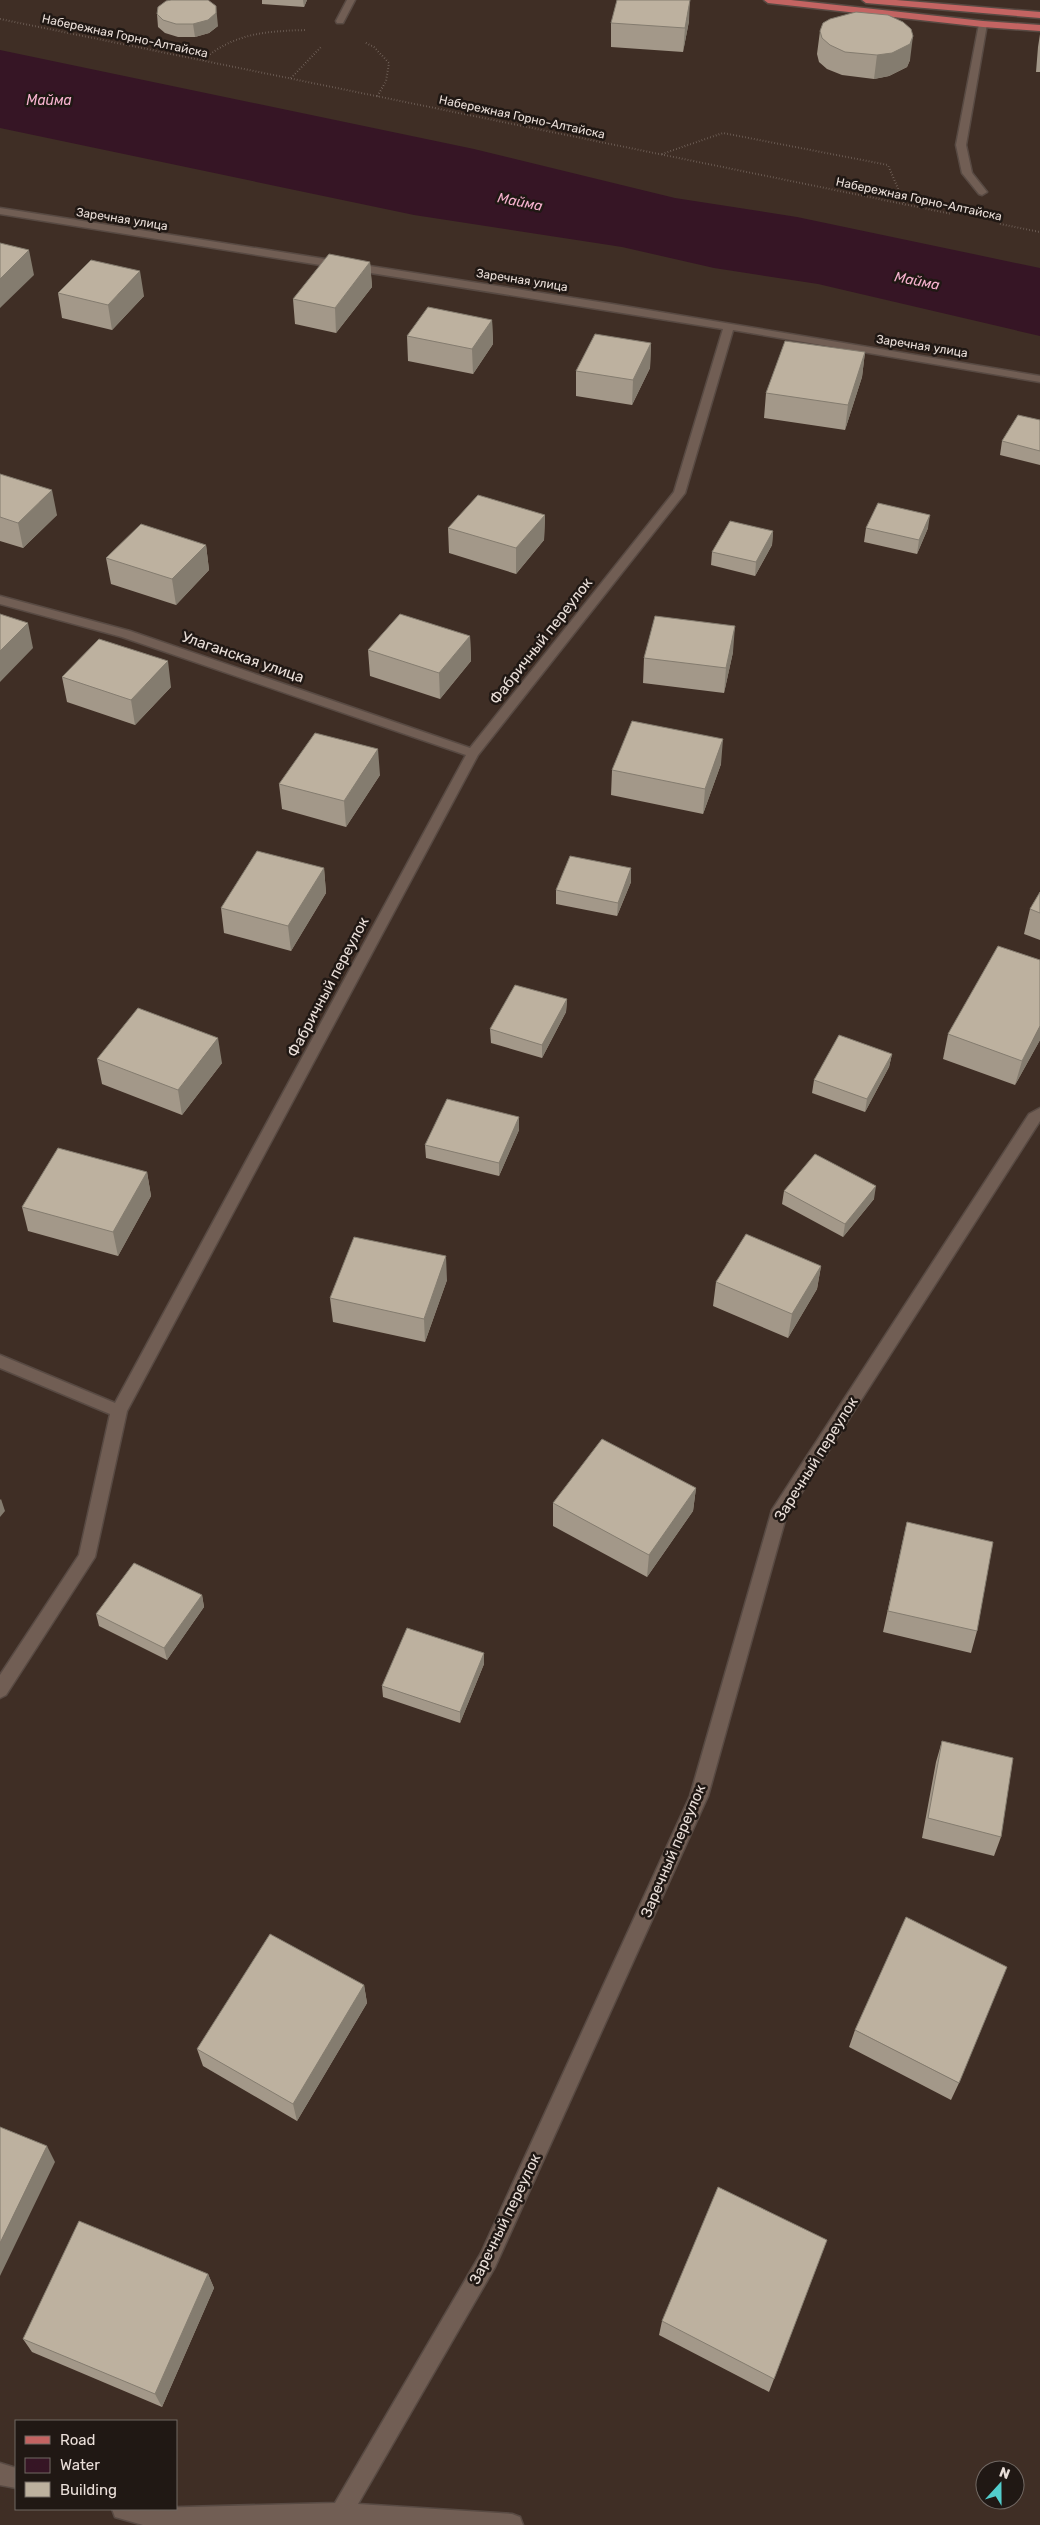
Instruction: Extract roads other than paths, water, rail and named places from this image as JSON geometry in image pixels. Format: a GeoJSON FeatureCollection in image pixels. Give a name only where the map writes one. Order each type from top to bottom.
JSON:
{"type":"FeatureCollection","features":[{"type":"Feature","properties":{"kind":"main road"},"geometry":{"type":"LineString","coordinates":[[768,0],[982,24],[1040,28]]}},
{"type":"Feature","properties":{"kind":"main road"},"geometry":{"type":"LineString","coordinates":[[866,0],[1040,15]]}},
{"type":"Feature","properties":{"kind":"street"},"geometry":{"type":"LineString","coordinates":[[340,21],[351,0]]}},
{"type":"Feature","properties":{"kind":"street"},"geometry":{"type":"LineString","coordinates":[[982,24],[961,144],[967,173],[982,192]]}},
{"type":"Feature","properties":{"kind":"street","name":"Заречная улица"},"geometry":{"type":"LineString","coordinates":[[0,211],[729,326],[1040,380]]}},
{"type":"Feature","properties":{"kind":"street","name":"Фабричный переулок"},"geometry":{"type":"LineString","coordinates":[[0,1690],[87,1557],[119,1411],[473,753],[679,493],[729,326]]}},
{"type":"Feature","properties":{"kind":"street","name":"Улаганская улица"},"geometry":{"type":"LineString","coordinates":[[0,600],[126,634],[473,753]]}},
{"type":"Feature","properties":{"kind":"street","name":"Заречный переулок"},"geometry":{"type":"LineString","coordinates":[[341,2514],[488,2260],[700,1796],[778,1515],[1034,1118],[1040,1113]]}},
{"type":"Feature","properties":{"kind":"street"},"geometry":{"type":"LineString","coordinates":[[0,1361],[119,1411]]}},
{"type":"Feature","properties":{"kind":"street"},"geometry":{"type":"LineString","coordinates":[[0,2474],[15,2478]]}},
{"type":"Feature","properties":{"kind":"street"},"geometry":{"type":"LineString","coordinates":[[127,2510],[156,2518],[341,2514],[512,2525]]}},
{"type":"Feature","properties":{"kind":"water","name":"Майма"},"geometry":{"type":"Polygon","coordinates":[[[0,50],[474,149],[675,198],[797,217],[1040,268],[1040,336],[818,284],[714,268],[622,247],[414,215],[0,128],[0,50]]]}}]}
